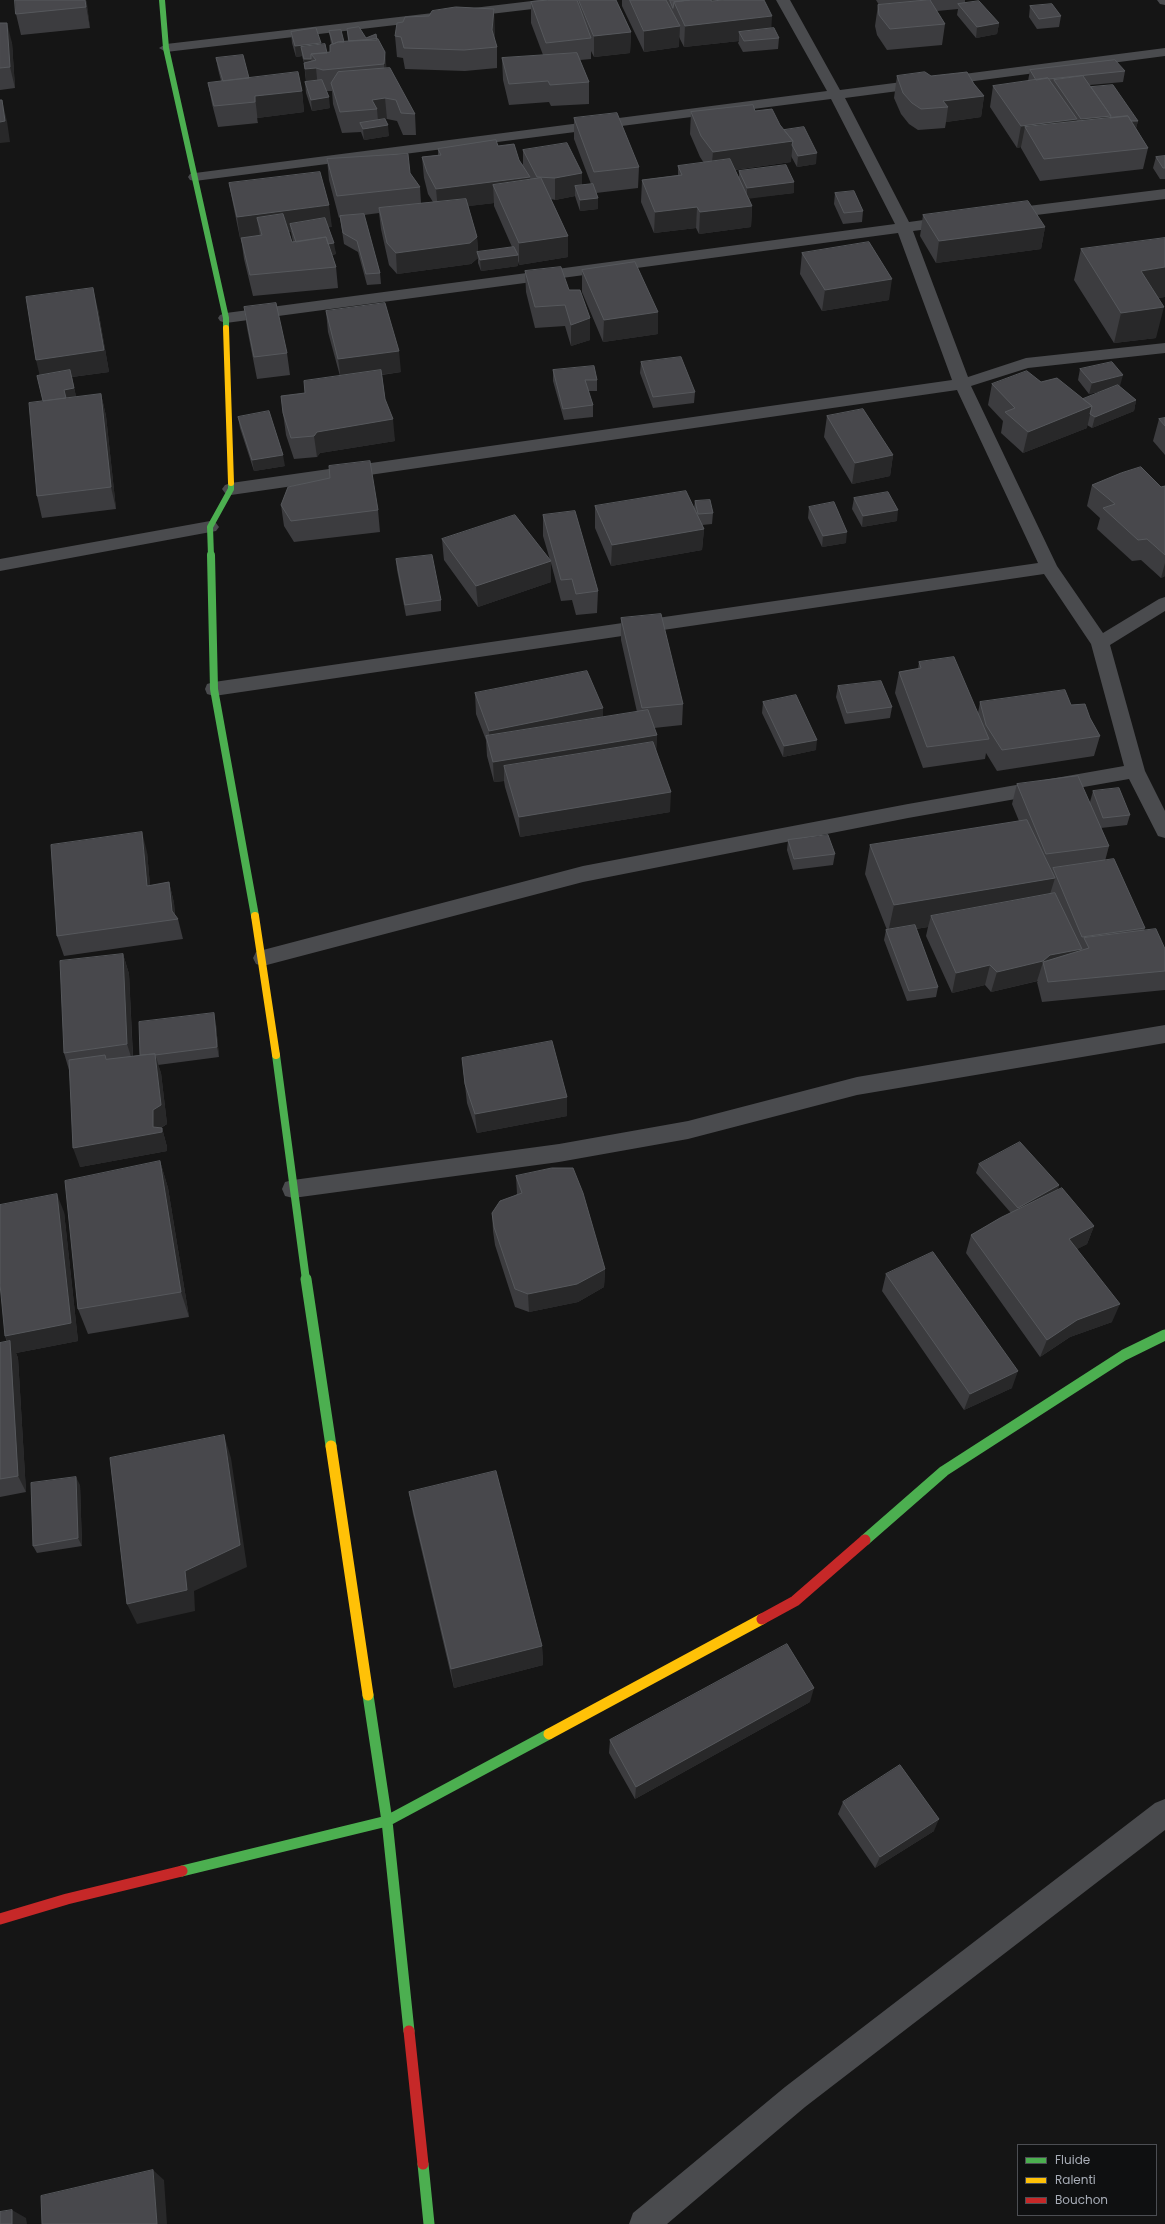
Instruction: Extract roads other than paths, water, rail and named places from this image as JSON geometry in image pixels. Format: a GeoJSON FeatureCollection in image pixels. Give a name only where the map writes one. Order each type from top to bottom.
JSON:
{"type":"FeatureCollection","features":[{"type":"Feature","properties":{"kind":"street"},"geometry":{"type":"LineString","coordinates":[[162,0],[166,48],[226,318],[231,489],[210,527],[214,689],[263,958],[292,1189],[387,1821],[429,2224]]}},
{"type":"Feature","properties":{"kind":"street"},"geometry":{"type":"LineString","coordinates":[[166,48],[575,0]]}},
{"type":"Feature","properties":{"kind":"street"},"geometry":{"type":"LineString","coordinates":[[783,0],[836,95],[904,227],[962,384],[1049,567],[1100,643],[1135,771],[1165,831]]}},
{"type":"Feature","properties":{"kind":"street"},"geometry":{"type":"LineString","coordinates":[[195,177],[1165,52]]}},
{"type":"Feature","properties":{"kind":"street"},"geometry":{"type":"LineString","coordinates":[[993,216],[1165,194]]}},
{"type":"Feature","properties":{"kind":"street"},"geometry":{"type":"LineString","coordinates":[[226,318],[969,219]]}},
{"type":"Feature","properties":{"kind":"street"},"geometry":{"type":"LineString","coordinates":[[231,489],[962,384],[1026,363],[1165,348]]}},
{"type":"Feature","properties":{"kind":"street"},"geometry":{"type":"LineString","coordinates":[[0,565],[210,527]]}},
{"type":"Feature","properties":{"kind":"street"},"geometry":{"type":"LineString","coordinates":[[214,689],[1049,567]]}},
{"type":"Feature","properties":{"kind":"street"},"geometry":{"type":"LineString","coordinates":[[1100,643],[1165,603]]}},
{"type":"Feature","properties":{"kind":"street"},"geometry":{"type":"LineString","coordinates":[[263,958],[583,874],[900,813],[1135,771]]}},
{"type":"Feature","properties":{"kind":"street"},"geometry":{"type":"LineString","coordinates":[[292,1189],[566,1152],[688,1130],[857,1086],[1165,1034]]}},
{"type":"Feature","properties":{"kind":"street"},"geometry":{"type":"LineString","coordinates":[[0,1919],[67,1899],[387,1821],[795,1601],[944,1471],[1124,1355],[1165,1335]]}},
{"type":"Feature","properties":{"kind":"street"},"geometry":{"type":"LineString","coordinates":[[644,2224],[795,2097],[1165,1813]]}}]}
